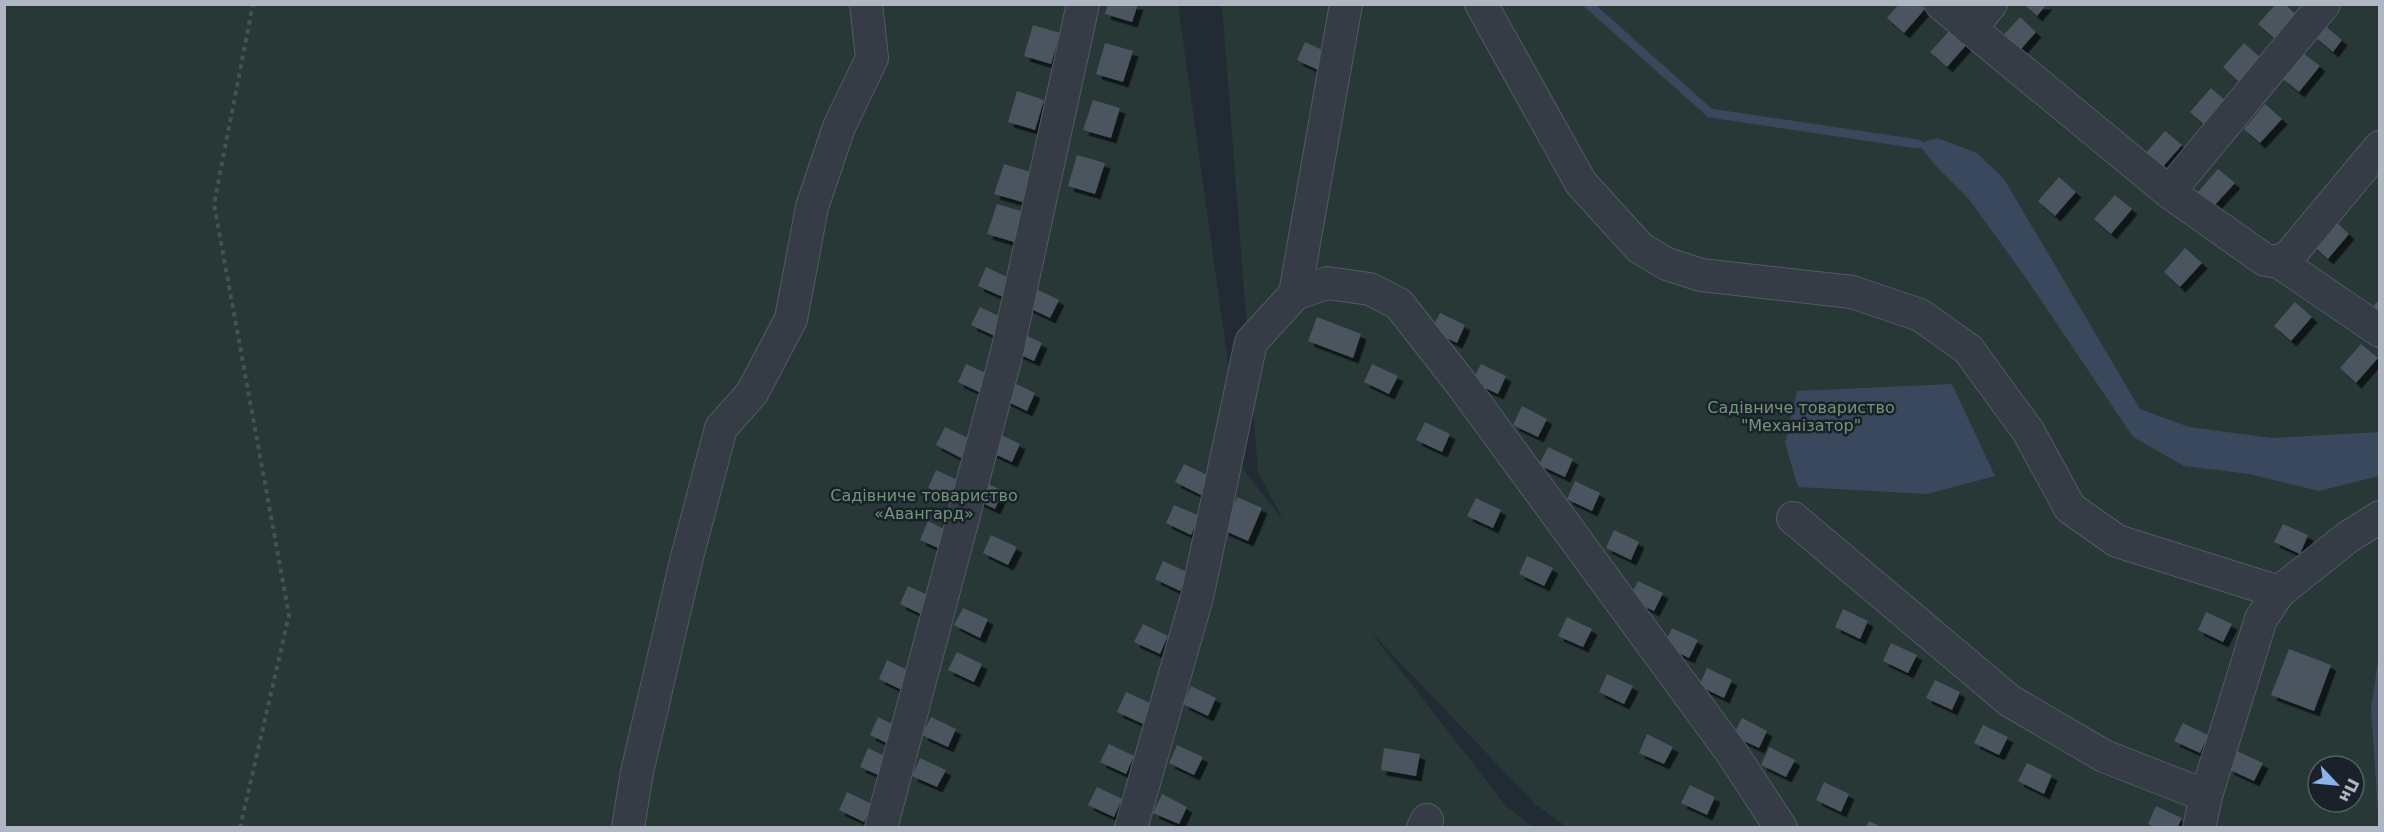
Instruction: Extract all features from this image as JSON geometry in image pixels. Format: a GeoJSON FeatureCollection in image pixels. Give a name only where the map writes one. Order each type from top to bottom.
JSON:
{"type":"FeatureCollection","features":[{"type":"Feature","properties":{"kind":"street"},"geometry":{"type":"LineString","coordinates":[[628,828],[637,772],[684,568],[721,428],[752,393],[791,319],[812,207],[839,127],[872,58],[866,4]]}},
{"type":"Feature","properties":{"kind":"street"},"geometry":{"type":"LineString","coordinates":[[881,828],[1007,352],[1083,4]]}},
{"type":"Feature","properties":{"kind":"street"},"geometry":{"type":"LineString","coordinates":[[1295,294],[1346,4]]}},
{"type":"Feature","properties":{"kind":"street"},"geometry":{"type":"LineString","coordinates":[[1481,4],[1581,183],[1640,248],[1666,264],[1701,275],[1852,292],[1920,315],[1968,349],[2028,430],[2070,508],[2117,541],[2279,592]]}},
{"type":"Feature","properties":{"kind":"street"},"geometry":{"type":"LineString","coordinates":[[1941,4],[2169,192],[2265,260],[2279,262],[2379,331]]}},
{"type":"Feature","properties":{"kind":"street"},"geometry":{"type":"LineString","coordinates":[[1970,29],[1991,4]]}},
{"type":"Feature","properties":{"kind":"street"},"geometry":{"type":"LineString","coordinates":[[2169,192],[2324,4]]}},
{"type":"Feature","properties":{"kind":"street"},"geometry":{"type":"LineString","coordinates":[[2279,262],[2290,255],[2379,147]]}},
{"type":"Feature","properties":{"kind":"street"},"geometry":{"type":"LineString","coordinates":[[1131,828],[1197,597],[1251,342],[1295,294],[1328,283],[1370,289],[1399,304],[1470,395],[1732,753],[1781,828]]}},
{"type":"Feature","properties":{"kind":"street"},"geometry":{"type":"LineString","coordinates":[[2199,828],[2206,796],[2261,619],[2279,592],[2348,537],[2379,517]]}},
{"type":"Feature","properties":{"kind":"street"},"geometry":{"type":"LineString","coordinates":[[1793,518],[2010,701],[2104,756],[2206,796]]}},
{"type":"Feature","properties":{"kind":"path"},"geometry":{"type":"LineString","coordinates":[[240,828],[289,615],[214,204],[253,4]]}},
{"type":"Feature","properties":{"kind":"green space"},"geometry":{"type":"Polygon","coordinates":[[[5,5],[1178,5],[1243,469],[1283,520],[1258,472],[1222,5],[2379,5],[2379,827],[1567,827],[1536,805],[1370,631],[1506,806],[1533,827],[5,828],[5,5]]]}},
{"type":"Feature","properties":{"kind":"water"},"geometry":{"type":"Polygon","coordinates":[[[1937,138],[1977,153],[2004,179],[2140,409],[2189,427],[2272,438],[2379,432],[2379,476],[2319,491],[2249,474],[2184,466],[2133,437],[2026,278],[1968,198],[1934,164],[1918,144],[1937,138]]]}},
{"type":"Feature","properties":{"kind":"water"},"geometry":{"type":"Polygon","coordinates":[[[1952,384],[1995,476],[1927,494],[1798,487],[1785,443],[1797,391],[1952,384]]]}},
{"type":"Feature","properties":{"kind":"water"},"geometry":{"type":"Polygon","coordinates":[[[2379,654],[2379,827],[2371,709],[2379,654]]]}},
{"type":"Feature","properties":{"kind":"building"},"geometry":{"type":"Polygon","coordinates":[[[1108,4],[1138,4],[1132,22],[1105,14],[1108,4]]]}},
{"type":"Feature","properties":{"kind":"building"},"geometry":{"type":"Polygon","coordinates":[[[1899,4],[1920,4],[1925,9],[1904,33],[1887,18],[1899,4]]]}},
{"type":"Feature","properties":{"kind":"building"},"geometry":{"type":"Polygon","coordinates":[[[2024,4],[2047,4],[2037,16],[2024,4]]]}},
{"type":"Feature","properties":{"kind":"building"},"geometry":{"type":"Polygon","coordinates":[[[2276,4],[2285,4],[2296,15],[2275,39],[2258,24],[2276,4]]]}},
{"type":"Feature","properties":{"kind":"building"},"geometry":{"type":"Polygon","coordinates":[[[2020,17],[2036,32],[2015,56],[1998,41],[2020,17]]]}},
{"type":"Feature","properties":{"kind":"building"},"geometry":{"type":"Polygon","coordinates":[[[1033,25],[1060,33],[1051,64],[1024,56],[1033,25]]]}},
{"type":"Feature","properties":{"kind":"building"},"geometry":{"type":"Polygon","coordinates":[[[2324,25],[2342,40],[2333,52],[2315,37],[2324,25]]]}},
{"type":"Feature","properties":{"kind":"building"},"geometry":{"type":"Polygon","coordinates":[[[1952,28],[1968,43],[1947,67],[1930,52],[1952,28]]]}},
{"type":"Feature","properties":{"kind":"building"},"geometry":{"type":"Polygon","coordinates":[[[1305,42],[1331,54],[1322,72],[1297,60],[1305,42]]]}},
{"type":"Feature","properties":{"kind":"building"},"geometry":{"type":"Polygon","coordinates":[[[1105,43],[1133,51],[1123,82],[1096,74],[1105,43]]]}},
{"type":"Feature","properties":{"kind":"building"},"geometry":{"type":"Polygon","coordinates":[[[2244,43],[2261,58],[2239,82],[2223,67],[2244,43]]]}},
{"type":"Feature","properties":{"kind":"building"},"geometry":{"type":"Polygon","coordinates":[[[2303,53],[2320,66],[2299,92],[2282,78],[2303,53]]]}},
{"type":"Feature","properties":{"kind":"building"},"geometry":{"type":"Polygon","coordinates":[[[2211,88],[2228,103],[2207,127],[2190,112],[2211,88]]]}},
{"type":"Feature","properties":{"kind":"building"},"geometry":{"type":"Polygon","coordinates":[[[1017,91],[1044,100],[1035,130],[1008,122],[1017,91]]]}},
{"type":"Feature","properties":{"kind":"building"},"geometry":{"type":"Polygon","coordinates":[[[1093,100],[1120,108],[1111,138],[1083,130],[1093,100]]]}},
{"type":"Feature","properties":{"kind":"building"},"geometry":{"type":"Polygon","coordinates":[[[2265,104],[2282,119],[2260,143],[2244,129],[2265,104]]]}},
{"type":"Feature","properties":{"kind":"building"},"geometry":{"type":"Polygon","coordinates":[[[2165,131],[2182,145],[2160,170],[2144,155],[2165,131]]]}},
{"type":"Feature","properties":{"kind":"building"},"geometry":{"type":"Polygon","coordinates":[[[1077,155],[1105,163],[1095,194],[1068,186],[1077,155]]]}},
{"type":"Feature","properties":{"kind":"building"},"geometry":{"type":"Polygon","coordinates":[[[1004,164],[1031,172],[1022,202],[994,194],[1004,164]]]}},
{"type":"Feature","properties":{"kind":"building"},"geometry":{"type":"Polygon","coordinates":[[[2218,169],[2235,183],[2213,207],[2197,193],[2218,169]]]}},
{"type":"Feature","properties":{"kind":"building"},"geometry":{"type":"Polygon","coordinates":[[[2059,177],[2076,192],[2055,216],[2038,201],[2059,177]]]}},
{"type":"Feature","properties":{"kind":"building"},"geometry":{"type":"Polygon","coordinates":[[[2115,195],[2132,209],[2111,234],[2094,219],[2115,195]]]}},
{"type":"Feature","properties":{"kind":"building"},"geometry":{"type":"Polygon","coordinates":[[[997,204],[1024,212],[1014,242],[987,234],[997,204]]]}},
{"type":"Feature","properties":{"kind":"building"},"geometry":{"type":"Polygon","coordinates":[[[2333,219],[2349,234],[2328,259],[2311,244],[2333,219]]]}},
{"type":"Feature","properties":{"kind":"building"},"geometry":{"type":"Polygon","coordinates":[[[2185,248],[2202,263],[2180,287],[2164,272],[2185,248]]]}},
{"type":"Feature","properties":{"kind":"building"},"geometry":{"type":"Polygon","coordinates":[[[986,267],[1011,279],[1003,297],[978,286],[986,267]]]}},
{"type":"Feature","properties":{"kind":"building"},"geometry":{"type":"Polygon","coordinates":[[[1034,288],[1059,300],[1050,318],[1025,306],[1034,288]]]}},
{"type":"Feature","properties":{"kind":"building"},"geometry":{"type":"Polygon","coordinates":[[[2380,299],[2380,322],[2368,312],[2380,299]]]}},
{"type":"Feature","properties":{"kind":"building"},"geometry":{"type":"Polygon","coordinates":[[[2295,302],[2312,317],[2291,341],[2274,326],[2295,302]]]}},
{"type":"Feature","properties":{"kind":"building"},"geometry":{"type":"Polygon","coordinates":[[[980,307],[1005,319],[997,337],[971,325],[980,307]]]}},
{"type":"Feature","properties":{"kind":"building"},"geometry":{"type":"Polygon","coordinates":[[[1440,313],[1465,325],[1457,343],[1431,331],[1440,313]]]}},
{"type":"Feature","properties":{"kind":"building"},"geometry":{"type":"Polygon","coordinates":[[[1317,317],[1361,334],[1353,358],[1308,341],[1317,317]]]}},
{"type":"Feature","properties":{"kind":"building"},"geometry":{"type":"Polygon","coordinates":[[[1017,331],[1042,343],[1034,361],[1008,349],[1017,331]]]}},
{"type":"Feature","properties":{"kind":"building"},"geometry":{"type":"Polygon","coordinates":[[[2361,344],[2378,358],[2356,383],[2340,368],[2361,344]]]}},
{"type":"Feature","properties":{"kind":"building"},"geometry":{"type":"Polygon","coordinates":[[[966,364],[992,376],[983,394],[958,382],[966,364]]]}},
{"type":"Feature","properties":{"kind":"building"},"geometry":{"type":"Polygon","coordinates":[[[1372,364],[1398,376],[1389,394],[1364,382],[1372,364]]]}},
{"type":"Feature","properties":{"kind":"building"},"geometry":{"type":"Polygon","coordinates":[[[1481,364],[1506,376],[1498,394],[1472,382],[1481,364]]]}},
{"type":"Feature","properties":{"kind":"building"},"geometry":{"type":"Polygon","coordinates":[[[1010,381],[1035,393],[1027,411],[1002,399],[1010,381]]]}},
{"type":"Feature","properties":{"kind":"building"},"geometry":{"type":"Polygon","coordinates":[[[1522,406],[1547,419],[1538,437],[1513,425],[1522,406]]]}},
{"type":"Feature","properties":{"kind":"building"},"geometry":{"type":"Polygon","coordinates":[[[1425,422],[1450,434],[1442,452],[1416,440],[1425,422]]]}},
{"type":"Feature","properties":{"kind":"building"},"geometry":{"type":"Polygon","coordinates":[[[945,427],[970,439],[961,458],[936,445],[945,427]]]}},
{"type":"Feature","properties":{"kind":"building"},"geometry":{"type":"Polygon","coordinates":[[[995,432],[1020,444],[1012,462],[986,450],[995,432]]]}},
{"type":"Feature","properties":{"kind":"building"},"geometry":{"type":"Polygon","coordinates":[[[1548,447],[1573,459],[1565,477],[1539,465],[1548,447]]]}},
{"type":"Feature","properties":{"kind":"building"},"geometry":{"type":"Polygon","coordinates":[[[1184,464],[1209,476],[1201,495],[1175,482],[1184,464]]]}},
{"type":"Feature","properties":{"kind":"building"},"geometry":{"type":"Polygon","coordinates":[[[936,470],[962,482],[953,500],[928,488],[936,470]]]}},
{"type":"Feature","properties":{"kind":"building"},"geometry":{"type":"Polygon","coordinates":[[[978,479],[1003,491],[995,509],[969,497],[978,479]]]}},
{"type":"Feature","properties":{"kind":"building"},"geometry":{"type":"Polygon","coordinates":[[[1575,481],[1600,493],[1592,511],[1567,499],[1575,481]]]}},
{"type":"Feature","properties":{"kind":"building"},"geometry":{"type":"Polygon","coordinates":[[[1237,497],[1262,508],[1248,541],[1223,530],[1237,497]]]}},
{"type":"Feature","properties":{"kind":"building"},"geometry":{"type":"Polygon","coordinates":[[[1476,498],[1501,510],[1493,528],[1467,516],[1476,498]]]}},
{"type":"Feature","properties":{"kind":"building"},"geometry":{"type":"Polygon","coordinates":[[[1174,505],[1200,516],[1191,535],[1166,523],[1174,505]]]}},
{"type":"Feature","properties":{"kind":"building"},"geometry":{"type":"Polygon","coordinates":[[[928,521],[954,534],[945,551],[920,540],[928,521]]]}},
{"type":"Feature","properties":{"kind":"building"},"geometry":{"type":"Polygon","coordinates":[[[2283,524],[2308,535],[2300,554],[2274,542],[2283,524]]]}},
{"type":"Feature","properties":{"kind":"building"},"geometry":{"type":"Polygon","coordinates":[[[1614,530],[1639,542],[1631,560],[1606,548],[1614,530]]]}},
{"type":"Feature","properties":{"kind":"building"},"geometry":{"type":"Polygon","coordinates":[[[991,535],[1017,547],[1008,565],[983,553],[991,535]]]}},
{"type":"Feature","properties":{"kind":"building"},"geometry":{"type":"Polygon","coordinates":[[[1527,556],[1553,568],[1544,586],[1519,574],[1527,556]]]}},
{"type":"Feature","properties":{"kind":"building"},"geometry":{"type":"Polygon","coordinates":[[[1163,561],[1189,573],[1180,591],[1155,579],[1163,561]]]}},
{"type":"Feature","properties":{"kind":"building"},"geometry":{"type":"Polygon","coordinates":[[[1638,581],[1663,593],[1654,611],[1629,599],[1638,581]]]}},
{"type":"Feature","properties":{"kind":"building"},"geometry":{"type":"Polygon","coordinates":[[[908,586],[934,598],[925,616],[900,604],[908,586]]]}},
{"type":"Feature","properties":{"kind":"building"},"geometry":{"type":"Polygon","coordinates":[[[963,608],[988,619],[980,638],[954,625],[963,608]]]}},
{"type":"Feature","properties":{"kind":"building"},"geometry":{"type":"Polygon","coordinates":[[[1843,609],[1868,621],[1860,639],[1835,627],[1843,609]]]}},
{"type":"Feature","properties":{"kind":"building"},"geometry":{"type":"Polygon","coordinates":[[[2206,612],[2232,624],[2223,642],[2198,630],[2206,612]]]}},
{"type":"Feature","properties":{"kind":"building"},"geometry":{"type":"Polygon","coordinates":[[[1567,617],[1592,629],[1583,647],[1558,636],[1567,617]]]}},
{"type":"Feature","properties":{"kind":"building"},"geometry":{"type":"Polygon","coordinates":[[[1143,624],[1168,636],[1160,654],[1134,642],[1143,624]]]}},
{"type":"Feature","properties":{"kind":"building"},"geometry":{"type":"Polygon","coordinates":[[[1672,628],[1698,640],[1689,658],[1664,646],[1672,628]]]}},
{"type":"Feature","properties":{"kind":"building"},"geometry":{"type":"Polygon","coordinates":[[[1891,643],[1917,655],[1908,673],[1883,661],[1891,643]]]}},
{"type":"Feature","properties":{"kind":"building"},"geometry":{"type":"Polygon","coordinates":[[[2289,649],[2331,665],[2314,711],[2271,695],[2289,649]]]}},
{"type":"Feature","properties":{"kind":"building"},"geometry":{"type":"Polygon","coordinates":[[[957,652],[982,664],[974,682],[948,670],[957,652]]]}},
{"type":"Feature","properties":{"kind":"building"},"geometry":{"type":"Polygon","coordinates":[[[887,660],[913,673],[904,691],[879,679],[887,660]]]}},
{"type":"Feature","properties":{"kind":"building"},"geometry":{"type":"Polygon","coordinates":[[[1707,668],[1732,680],[1724,698],[1699,686],[1707,668]]]}},
{"type":"Feature","properties":{"kind":"building"},"geometry":{"type":"Polygon","coordinates":[[[1607,674],[1633,686],[1624,704],[1599,692],[1607,674]]]}},
{"type":"Feature","properties":{"kind":"building"},"geometry":{"type":"Polygon","coordinates":[[[1935,680],[1960,692],[1952,710],[1926,698],[1935,680]]]}},
{"type":"Feature","properties":{"kind":"building"},"geometry":{"type":"Polygon","coordinates":[[[1191,686],[1216,698],[1208,716],[1183,704],[1191,686]]]}},
{"type":"Feature","properties":{"kind":"building"},"geometry":{"type":"Polygon","coordinates":[[[1126,692],[1152,704],[1143,724],[1117,712],[1126,692]]]}},
{"type":"Feature","properties":{"kind":"building"},"geometry":{"type":"Polygon","coordinates":[[[878,717],[903,729],[895,747],[870,735],[878,717]]]}},
{"type":"Feature","properties":{"kind":"building"},"geometry":{"type":"Polygon","coordinates":[[[931,717],[956,729],[948,747],[922,735],[931,717]]]}},
{"type":"Feature","properties":{"kind":"building"},"geometry":{"type":"Polygon","coordinates":[[[1742,718],[1767,731],[1759,748],[1733,736],[1742,718]]]}},
{"type":"Feature","properties":{"kind":"building"},"geometry":{"type":"Polygon","coordinates":[[[2183,723],[2208,735],[2200,753],[2174,741],[2183,723]]]}},
{"type":"Feature","properties":{"kind":"building"},"geometry":{"type":"Polygon","coordinates":[[[1983,725],[2008,737],[1999,755],[1974,743],[1983,725]]]}},
{"type":"Feature","properties":{"kind":"building"},"geometry":{"type":"Polygon","coordinates":[[[1647,734],[1673,747],[1664,764],[1639,753],[1647,734]]]}},
{"type":"Feature","properties":{"kind":"building"},"geometry":{"type":"Polygon","coordinates":[[[1109,744],[1134,756],[1126,774],[1100,762],[1109,744]]]}},
{"type":"Feature","properties":{"kind":"building"},"geometry":{"type":"Polygon","coordinates":[[[1177,745],[1203,757],[1194,775],[1169,763],[1177,745]]]}},
{"type":"Feature","properties":{"kind":"building"},"geometry":{"type":"Polygon","coordinates":[[[1769,747],[1795,760],[1786,777],[1761,765],[1769,747]]]}},
{"type":"Feature","properties":{"kind":"building"},"geometry":{"type":"Polygon","coordinates":[[[868,748],[893,760],[885,778],[860,767],[868,748]]]}},
{"type":"Feature","properties":{"kind":"building"},"geometry":{"type":"Polygon","coordinates":[[[1384,748],[1420,754],[1416,776],[1381,770],[1384,748]]]}},
{"type":"Feature","properties":{"kind":"building"},"geometry":{"type":"Polygon","coordinates":[[[2237,751],[2263,763],[2254,781],[2228,769],[2237,751]]]}},
{"type":"Feature","properties":{"kind":"building"},"geometry":{"type":"Polygon","coordinates":[[[920,758],[946,770],[937,787],[912,776],[920,758]]]}},
{"type":"Feature","properties":{"kind":"building"},"geometry":{"type":"Polygon","coordinates":[[[2027,763],[2052,775],[2044,794],[2018,781],[2027,763]]]}},
{"type":"Feature","properties":{"kind":"building"},"geometry":{"type":"Polygon","coordinates":[[[1824,782],[1849,794],[1841,812],[1816,800],[1824,782]]]}},
{"type":"Feature","properties":{"kind":"building"},"geometry":{"type":"Polygon","coordinates":[[[1690,785],[1715,797],[1707,815],[1681,803],[1690,785]]]}},
{"type":"Feature","properties":{"kind":"building"},"geometry":{"type":"Polygon","coordinates":[[[1097,787],[1122,799],[1114,817],[1088,805],[1097,787]]]}},
{"type":"Feature","properties":{"kind":"building"},"geometry":{"type":"Polygon","coordinates":[[[847,792],[872,804],[864,822],[839,810],[847,792]]]}},
{"type":"Feature","properties":{"kind":"building"},"geometry":{"type":"Polygon","coordinates":[[[1162,794],[1187,807],[1179,824],[1153,813],[1162,794]]]}},
{"type":"Feature","properties":{"kind":"building"},"geometry":{"type":"Polygon","coordinates":[[[2156,806],[2182,818],[2177,828],[2156,828],[2148,824],[2156,806]]]}},
{"type":"Feature","properties":{"kind":"building"},"geometry":{"type":"Polygon","coordinates":[[[1869,821],[1883,828],[1866,828],[1869,821]]]}},
{"type":"Feature","properties":{"kind":"waterway"},"geometry":{"type":"LineString","coordinates":[[1588,4],[1710,113],[1918,144]]}},
{"type":"Feature","properties":{"kind":"park label","name":"Садівниче товариство \"Механізатор\""},"geometry":{"type":"Point","coordinates":[1801,416]}},
{"type":"Feature","properties":{"kind":"park label","name":"Садівниче товариство «Авангард»"},"geometry":{"type":"Point","coordinates":[924,504]}}]}
